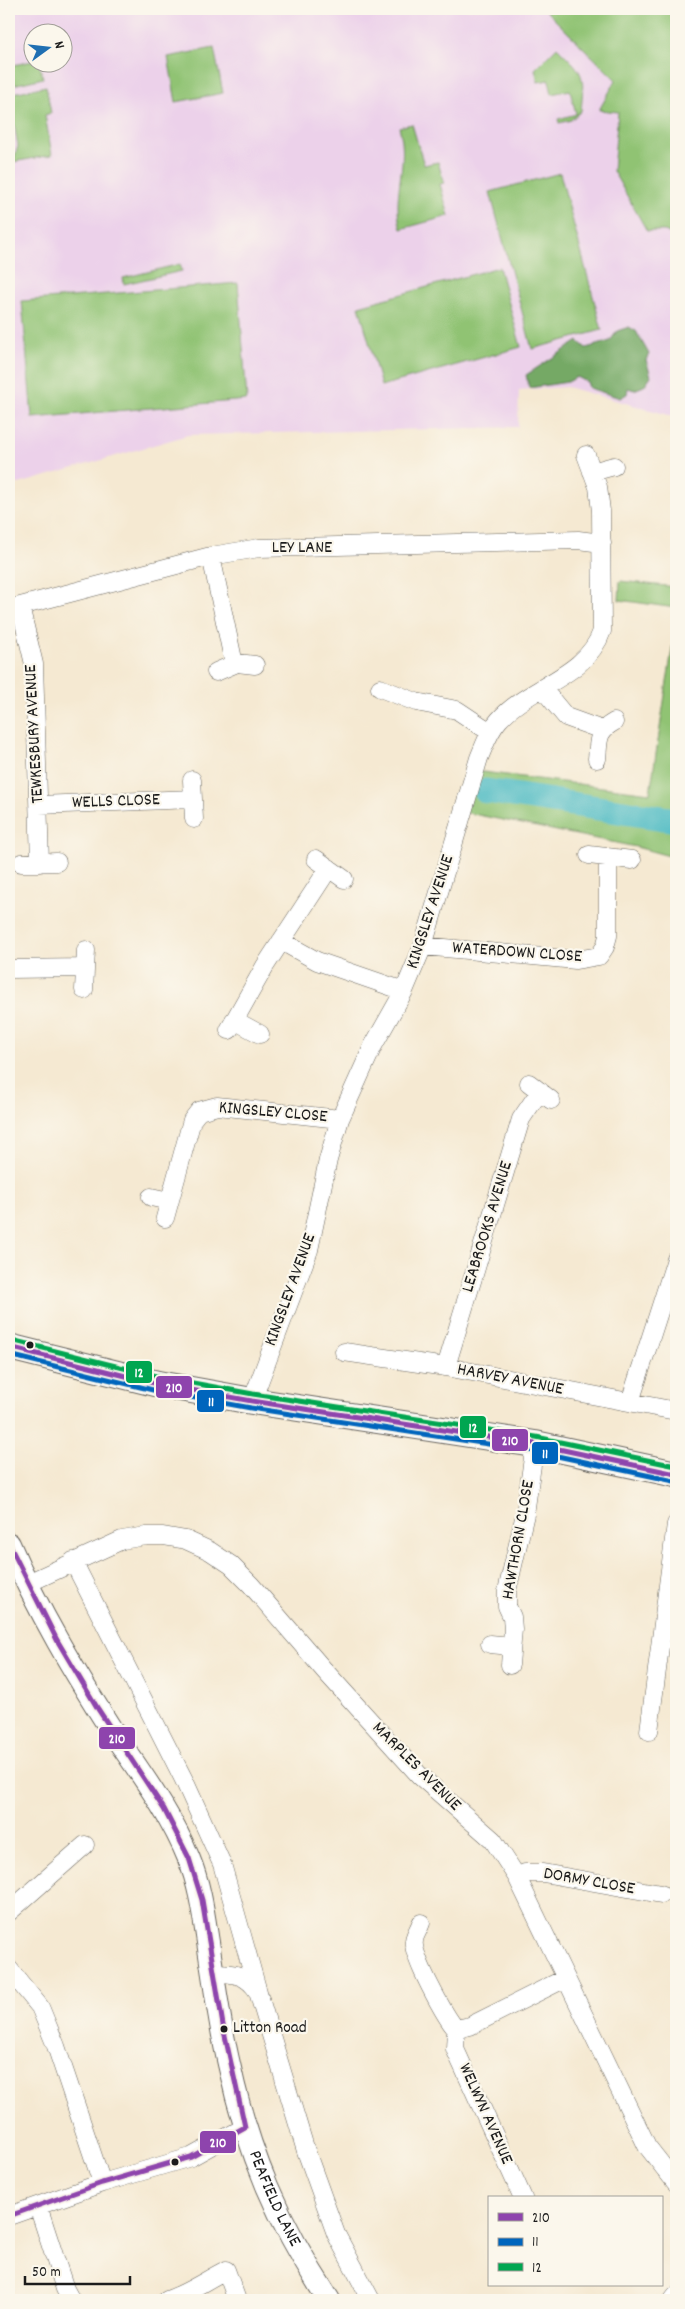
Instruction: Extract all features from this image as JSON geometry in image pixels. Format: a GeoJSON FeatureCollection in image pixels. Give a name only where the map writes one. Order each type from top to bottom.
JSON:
{"type":"FeatureCollection","features":[{"type":"Feature","properties":{"kind":"highway"},"geometry":{"type":"LineString","coordinates":[[9,1347],[158,1384],[535,1444],[676,1474]]}},
{"type":"Feature","properties":{"kind":"main road","name":"PEAFIELD LANE"},"geometry":{"type":"LineString","coordinates":[[9,1544],[26,1584],[67,1659],[177,1832],[198,1885],[229,2064],[245,2127],[260,2174],[286,2229],[329,2300]]}},
{"type":"Feature","properties":{"kind":"street","name":"KINGSLEY AVENUE"},"geometry":{"type":"LineString","coordinates":[[252,1400],[309,1250],[328,1160],[340,1119],[373,1046],[404,991],[423,946],[479,758],[490,732],[500,719],[573,668],[597,646],[604,617],[601,511],[598,487],[589,463],[614,466]]}},
{"type":"Feature","properties":{"kind":"street","name":"LEY LANE"},"geometry":{"type":"LineString","coordinates":[[14,608],[211,556],[259,548],[578,540],[602,544]]}},
{"type":"Feature","properties":{"kind":"street"},"geometry":{"type":"LineString","coordinates":[[211,556],[234,664]]}},
{"type":"Feature","properties":{"kind":"street","name":"TEWKESBURY AVENUE"},"geometry":{"type":"LineString","coordinates":[[14,608],[34,664],[39,805],[48,862],[21,863]]}},
{"type":"Feature","properties":{"kind":"street"},"geometry":{"type":"LineString","coordinates":[[216,672],[234,664],[255,664]]}},
{"type":"Feature","properties":{"kind":"street"},"geometry":{"type":"LineString","coordinates":[[380,688],[416,702],[457,710],[490,732]]}},
{"type":"Feature","properties":{"kind":"street"},"geometry":{"type":"LineString","coordinates":[[542,688],[566,717],[608,726],[599,736],[597,759]]}},
{"type":"Feature","properties":{"kind":"street"},"geometry":{"type":"LineString","coordinates":[[192,780],[194,819]]}},
{"type":"Feature","properties":{"kind":"street","name":"WELLS CLOSE"},"geometry":{"type":"LineString","coordinates":[[39,805],[192,799]]}},
{"type":"Feature","properties":{"kind":"street"},"geometry":{"type":"LineString","coordinates":[[589,855],[632,860]]}},
{"type":"Feature","properties":{"kind":"street","name":"WATERDOWN CLOSE"},"geometry":{"type":"LineString","coordinates":[[423,946],[576,960],[599,956],[605,947],[608,936],[608,857]]}},
{"type":"Feature","properties":{"kind":"street"},"geometry":{"type":"LineString","coordinates":[[260,1034],[232,1025],[281,941],[323,863],[344,879]]}},
{"type":"Feature","properties":{"kind":"street"},"geometry":{"type":"LineString","coordinates":[[281,941],[317,961],[404,991]]}},
{"type":"Feature","properties":{"kind":"street"},"geometry":{"type":"LineString","coordinates":[[84,990],[86,950]]}},
{"type":"Feature","properties":{"kind":"street"},"geometry":{"type":"LineString","coordinates":[[9,969],[85,968]]}},
{"type":"Feature","properties":{"kind":"street","name":"LEABROOKS AVENUE"},"geometry":{"type":"LineString","coordinates":[[446,1367],[521,1119],[540,1091]]}},
{"type":"Feature","properties":{"kind":"street","name":"KINGSLEY CLOSE"},"geometry":{"type":"LineString","coordinates":[[151,1197],[167,1209],[192,1120],[199,1111],[217,1106],[340,1119]]}},
{"type":"Feature","properties":{"kind":"street"},"geometry":{"type":"LineString","coordinates":[[630,1402],[676,1259]]}},
{"type":"Feature","properties":{"kind":"street","name":"HARVEY AVENUE"},"geometry":{"type":"LineString","coordinates":[[344,1352],[446,1367],[676,1411]]}},
{"type":"Feature","properties":{"kind":"street","name":"HAWTHORN CLOSE"},"geometry":{"type":"LineString","coordinates":[[510,1665],[512,1617],[507,1606],[507,1591],[525,1514],[535,1444]]}},
{"type":"Feature","properties":{"kind":"street"},"geometry":{"type":"LineString","coordinates":[[649,1731],[676,1524]]}},
{"type":"Feature","properties":{"kind":"street","name":"MARPLES AVENUE"},"geometry":{"type":"LineString","coordinates":[[26,1584],[122,1540],[154,1536],[186,1540],[210,1551],[231,1565],[251,1585],[324,1670],[420,1776],[493,1840],[517,1877],[647,2146],[676,2183]]}},
{"type":"Feature","properties":{"kind":"street"},"geometry":{"type":"LineString","coordinates":[[74,1561],[184,1780],[222,1864],[258,1992],[309,2159],[336,2234],[372,2300]]}},
{"type":"Feature","properties":{"kind":"street"},"geometry":{"type":"LineString","coordinates":[[490,1644],[511,1646]]}},
{"type":"Feature","properties":{"kind":"street"},"geometry":{"type":"LineString","coordinates":[[9,1912],[85,1845]]}},
{"type":"Feature","properties":{"kind":"street","name":"DORMY CLOSE"},"geometry":{"type":"LineString","coordinates":[[517,1877],[525,1873],[543,1873],[662,1894]]}},
{"type":"Feature","properties":{"kind":"street"},"geometry":{"type":"LineString","coordinates":[[421,1923],[413,1942],[417,1959],[448,2021],[456,2029],[470,2026],[566,1978]]}},
{"type":"Feature","properties":{"kind":"street"},"geometry":{"type":"LineString","coordinates":[[9,1969],[40,2007],[56,2046],[102,2183]]}},
{"type":"Feature","properties":{"kind":"street"},"geometry":{"type":"LineString","coordinates":[[213,1972],[239,1974],[248,1978],[258,1992]]}},
{"type":"Feature","properties":{"kind":"street","name":"WELWYN AVENUE"},"geometry":{"type":"LineString","coordinates":[[456,2029],[456,2049],[522,2196]]}},
{"type":"Feature","properties":{"kind":"street"},"geometry":{"type":"LineString","coordinates":[[9,2216],[102,2183],[191,2157],[245,2127]]}},
{"type":"Feature","properties":{"kind":"street"},"geometry":{"type":"LineString","coordinates":[[38,2206],[65,2289],[71,2300]]}},
{"type":"Feature","properties":{"kind":"street"},"geometry":{"type":"LineString","coordinates":[[167,2300],[182,2295],[226,2270],[236,2300]]}},
{"type":"Feature","properties":{"kind":"street"},"geometry":{"type":"LineString","coordinates":[[672,2300],[676,2296]]}},
{"type":"Feature","properties":{"kind":"shaded area"},"geometry":{"type":"Polygon","coordinates":[[[9,9],[676,9],[676,417],[567,387],[519,390],[518,427],[188,435],[19,484],[9,482],[9,9]]]}},
{"type":"Feature","properties":{"kind":"green space"},"geometry":{"type":"Polygon","coordinates":[[[544,9],[676,9],[676,237],[665,231],[647,231],[613,171],[618,112],[599,110],[616,80],[544,9]]]}},
{"type":"Feature","properties":{"kind":"green space"},"geometry":{"type":"Polygon","coordinates":[[[557,47],[578,69],[581,74],[583,88],[581,111],[571,120],[559,123],[558,119],[576,114],[570,90],[552,94],[549,80],[538,82],[535,69],[557,47]]]}},
{"type":"Feature","properties":{"kind":"green space"},"geometry":{"type":"Polygon","coordinates":[[[214,48],[223,93],[176,102],[168,57],[214,48]]]}},
{"type":"Feature","properties":{"kind":"green space"},"geometry":{"type":"Polygon","coordinates":[[[22,63],[22,72],[41,72],[43,78],[9,86],[9,66],[22,63]]]}},
{"type":"Feature","properties":{"kind":"green space"},"geometry":{"type":"Polygon","coordinates":[[[46,86],[51,113],[45,115],[52,155],[13,162],[18,146],[9,94],[46,86]]]}},
{"type":"Feature","properties":{"kind":"green space"},"geometry":{"type":"Polygon","coordinates":[[[412,124],[424,165],[438,162],[444,183],[440,184],[449,216],[401,229],[398,203],[403,153],[399,127],[412,124]]]}},
{"type":"Feature","properties":{"kind":"green space"},"geometry":{"type":"Polygon","coordinates":[[[560,173],[602,330],[532,349],[490,192],[560,173]]]}},
{"type":"Feature","properties":{"kind":"green space"},"geometry":{"type":"Polygon","coordinates":[[[180,264],[182,271],[124,284],[123,278],[180,264]]]}},
{"type":"Feature","properties":{"kind":"green space"},"geometry":{"type":"Polygon","coordinates":[[[499,267],[521,347],[381,386],[359,306],[499,267]]]}},
{"type":"Feature","properties":{"kind":"green space"},"geometry":{"type":"Polygon","coordinates":[[[238,283],[247,400],[32,418],[22,301],[238,283]]]}},
{"type":"Feature","properties":{"kind":"green space"},"geometry":{"type":"Polygon","coordinates":[[[629,327],[636,331],[649,354],[646,360],[651,376],[644,386],[634,390],[628,388],[627,394],[620,398],[589,388],[587,382],[577,377],[568,382],[529,388],[526,375],[578,341],[586,348],[610,341],[617,331],[629,327]]]}},
{"type":"Feature","properties":{"kind":"green space"},"geometry":{"type":"Polygon","coordinates":[[[620,581],[676,587],[676,608],[619,600],[620,581]]]}},
{"type":"Feature","properties":{"kind":"green space"},"geometry":{"type":"Polygon","coordinates":[[[676,623],[676,1030],[673,857],[636,847],[463,812],[475,771],[650,793],[676,623]]]}},
{"type":"Feature","properties":{"kind":"waterway"},"geometry":{"type":"LineString","coordinates":[[486,791],[676,820]]}},
{"type":"Feature","properties":{"kind":"transit line","name":"12"},"geometry":{"type":"LineString","coordinates":[[11,1340],[160,1377],[253,1394],[536,1437],[676,1466]]}},
{"type":"Feature","properties":{"kind":"transit line","name":"210"},"geometry":{"type":"LineString","coordinates":[[9,1347],[158,1384],[252,1401],[535,1444],[676,1474]]}},
{"type":"Feature","properties":{"kind":"transit line","name":"11"},"geometry":{"type":"LineString","coordinates":[[9,1355],[157,1391],[251,1408],[534,1451],[674,1481]]}},
{"type":"Feature","properties":{"kind":"transit line","name":"210"},"geometry":{"type":"LineString","coordinates":[[9,1544],[57,1640],[98,1709],[164,1809],[189,1858],[202,1900],[224,2031],[245,2127],[191,2157],[102,2183],[9,2216]]}},
{"type":"Feature","properties":{"kind":"place","name":"Litton Road"},"geometry":{"type":"Point","coordinates":[224,2029]}}]}
